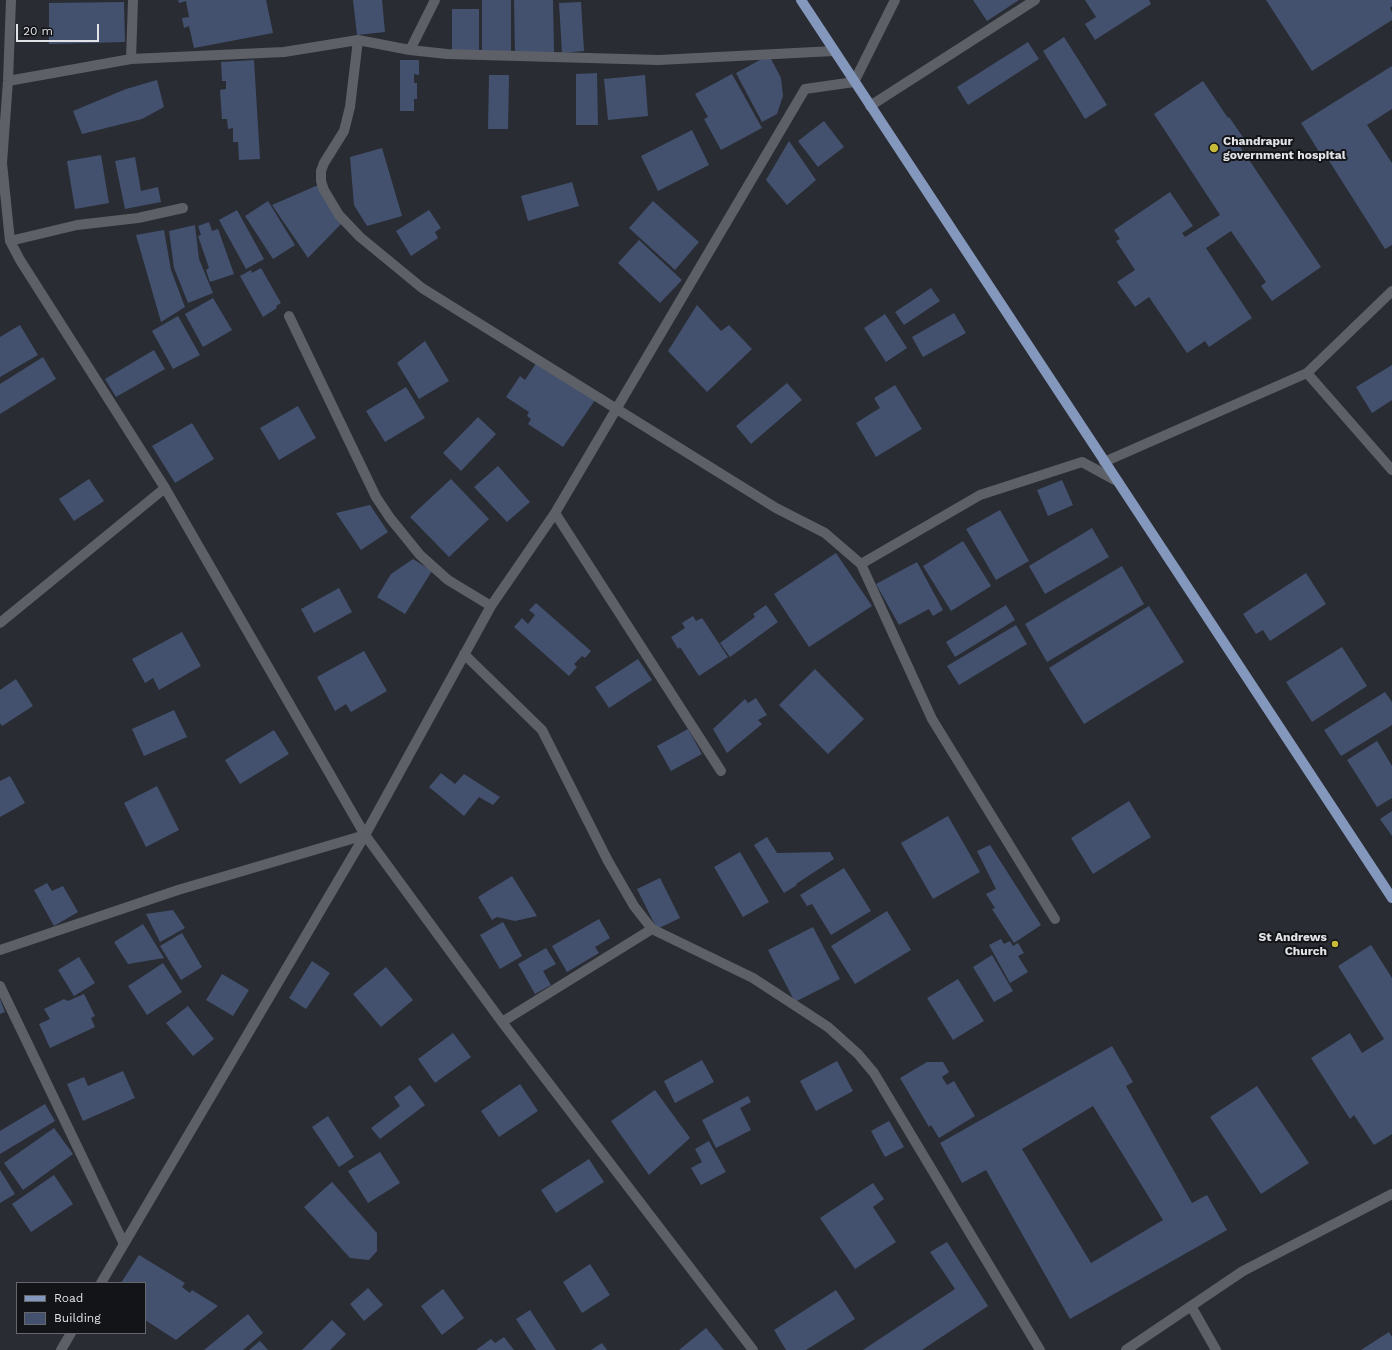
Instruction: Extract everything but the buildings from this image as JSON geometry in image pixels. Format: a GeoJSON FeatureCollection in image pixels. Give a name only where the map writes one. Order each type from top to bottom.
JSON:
{"type":"FeatureCollection","features":[{"type":"Feature","properties":{"kind":"main road"},"geometry":{"type":"LineString","coordinates":[[801,0],[1115,480],[1392,898]]}},
{"type":"Feature","properties":{"kind":"street"},"geometry":{"type":"LineString","coordinates":[[11,0],[8,81],[2,163],[10,241],[20,260],[164,488],[365,835],[502,1022],[753,1350]]}},
{"type":"Feature","properties":{"kind":"street"},"geometry":{"type":"LineString","coordinates":[[131,59],[133,0]]}},
{"type":"Feature","properties":{"kind":"street"},"geometry":{"type":"LineString","coordinates":[[410,50],[435,0]]}},
{"type":"Feature","properties":{"kind":"street"},"geometry":{"type":"LineString","coordinates":[[101,1282],[365,835],[464,654],[492,606],[555,513],[805,88],[854,82],[895,0]]}},
{"type":"Feature","properties":{"kind":"street"},"geometry":{"type":"LineString","coordinates":[[870,106],[1035,0]]}},
{"type":"Feature","properties":{"kind":"street"},"geometry":{"type":"LineString","coordinates":[[8,81],[131,59],[284,52],[358,40],[410,50],[447,54],[659,60],[834,51]]}},
{"type":"Feature","properties":{"kind":"street"},"geometry":{"type":"LineString","coordinates":[[358,40],[350,106],[344,131],[324,163],[322,171],[321,181],[324,190],[339,214],[360,237],[422,288],[776,508],[825,533],[860,564],[932,718],[1055,919]]}},
{"type":"Feature","properties":{"kind":"street"},"geometry":{"type":"LineString","coordinates":[[10,241],[78,225],[138,218],[183,208]]}},
{"type":"Feature","properties":{"kind":"street"},"geometry":{"type":"LineString","coordinates":[[1104,462],[1307,374],[1392,291]]}},
{"type":"Feature","properties":{"kind":"street"},"geometry":{"type":"LineString","coordinates":[[289,316],[376,497],[390,518],[420,555],[448,580],[492,606]]}},
{"type":"Feature","properties":{"kind":"street"},"geometry":{"type":"LineString","coordinates":[[1307,374],[1392,470]]}},
{"type":"Feature","properties":{"kind":"street"},"geometry":{"type":"LineString","coordinates":[[860,564],[980,495],[1082,462],[1115,480]]}},
{"type":"Feature","properties":{"kind":"street"},"geometry":{"type":"LineString","coordinates":[[0,623],[164,488]]}},
{"type":"Feature","properties":{"kind":"street"},"geometry":{"type":"LineString","coordinates":[[555,513],[721,771]]}},
{"type":"Feature","properties":{"kind":"street"},"geometry":{"type":"LineString","coordinates":[[464,654],[542,730],[608,862],[634,906],[652,929],[753,978],[828,1027],[858,1054],[874,1073],[1040,1350]]}},
{"type":"Feature","properties":{"kind":"street"},"geometry":{"type":"LineString","coordinates":[[0,950],[178,890],[365,835]]}},
{"type":"Feature","properties":{"kind":"street"},"geometry":{"type":"LineString","coordinates":[[502,1022],[652,929]]}},
{"type":"Feature","properties":{"kind":"street"},"geometry":{"type":"LineString","coordinates":[[0,986],[124,1244]]}},
{"type":"Feature","properties":{"kind":"street"},"geometry":{"type":"LineString","coordinates":[[1126,1350],[1243,1271],[1392,1194]]}},
{"type":"Feature","properties":{"kind":"street"},"geometry":{"type":"LineString","coordinates":[[1191,1306],[1216,1350]]}},
{"type":"Feature","properties":{"kind":"street"},"geometry":{"type":"LineString","coordinates":[[61,1350],[70,1334]]}},
{"type":"Feature","properties":{"kind":"place","name":"Chandrapur government hospital"},"geometry":{"type":"Point","coordinates":[1214,148]}},
{"type":"Feature","properties":{"kind":"place","name":"St Andrews Church"},"geometry":{"type":"Point","coordinates":[1335,944]}}]}
